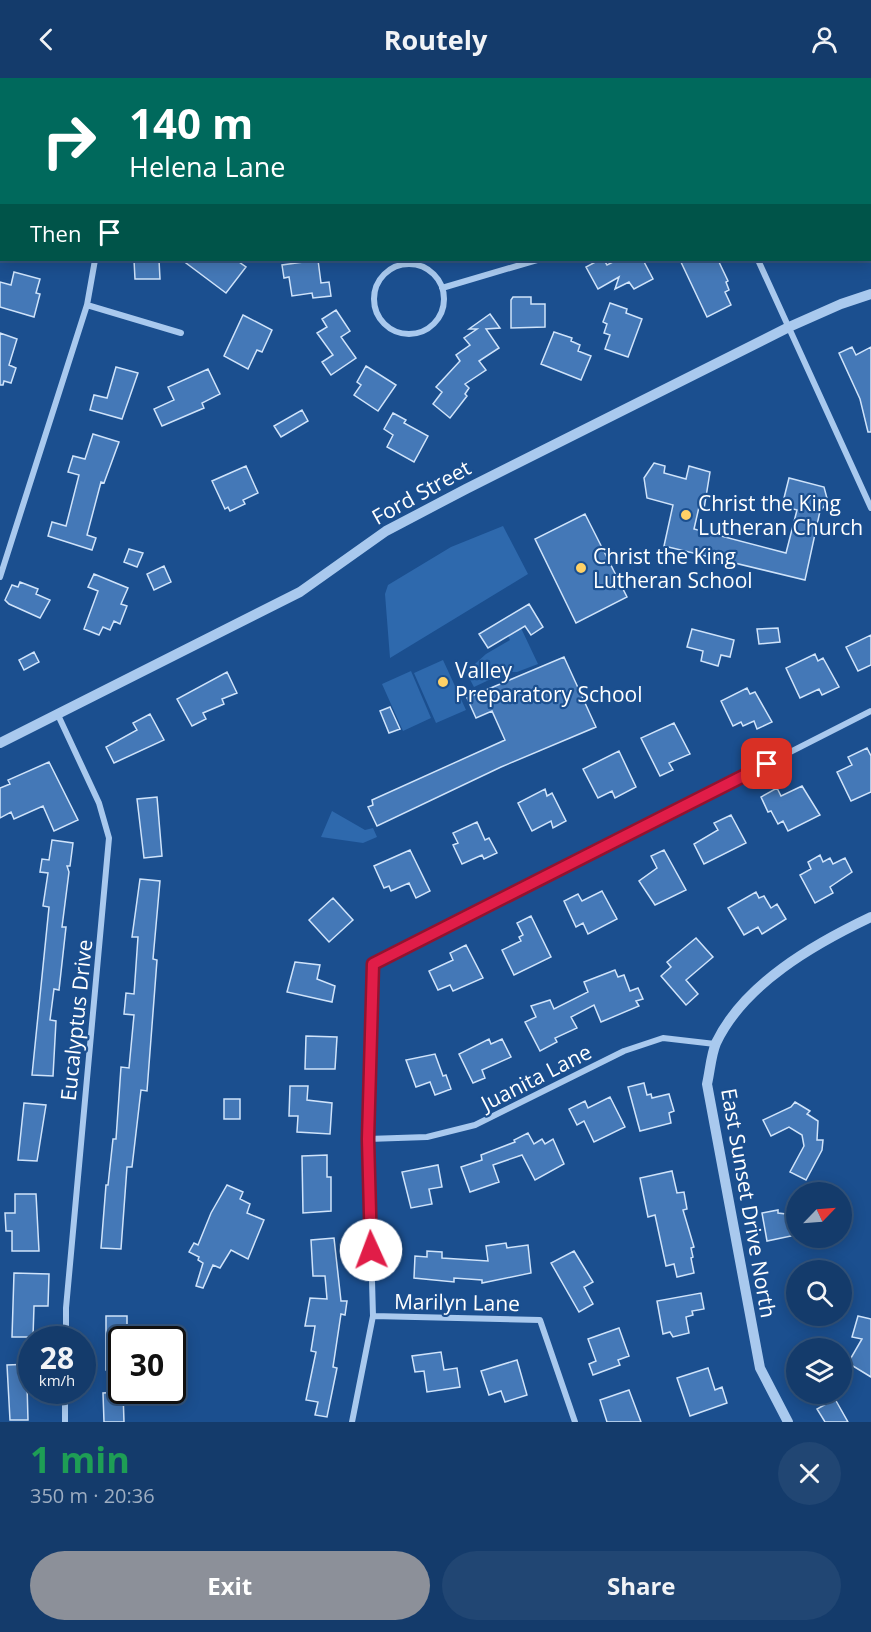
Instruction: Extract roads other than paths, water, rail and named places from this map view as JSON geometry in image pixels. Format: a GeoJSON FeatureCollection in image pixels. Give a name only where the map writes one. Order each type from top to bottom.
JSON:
{"type":"FeatureCollection","features":[{"type":"Feature","properties":{"kind":"street"},"geometry":{"type":"LineString","coordinates":[[0,577],[87,305],[95,261]]}},
{"type":"Feature","properties":{"kind":"street"},"geometry":{"type":"LineString","coordinates":[[442,288],[534,261]]}},
{"type":"Feature","properties":{"kind":"street"},"geometry":{"type":"LineString","coordinates":[[758,261],[871,508]]}},
{"type":"Feature","properties":{"kind":"street"},"geometry":{"type":"LineString","coordinates":[[399,265],[420,266],[429,271],[442,288],[443,304],[436,320],[415,333],[390,328],[379,316],[375,306],[376,285],[389,269],[399,265]]}},
{"type":"Feature","properties":{"kind":"street","name":"Ford Street"},"geometry":{"type":"LineString","coordinates":[[0,743],[300,592],[386,531],[466,489],[789,327],[841,304],[871,294]]}},
{"type":"Feature","properties":{"kind":"street"},"geometry":{"type":"LineString","coordinates":[[87,305],[181,333]]}},
{"type":"Feature","properties":{"kind":"street"},"geometry":{"type":"LineString","coordinates":[[352,1422],[373,1317],[368,1139],[373,964],[871,711]]}},
{"type":"Feature","properties":{"kind":"street","name":"Eucalyptus Drive"},"geometry":{"type":"LineString","coordinates":[[58,715],[99,803],[109,838],[69,1273],[67,1326]]}},
{"type":"Feature","properties":{"kind":"street","name":"East Sunset Drive North"},"geometry":{"type":"LineString","coordinates":[[788,1422],[760,1368],[707,1084],[715,1044],[739,1006],[794,961],[831,936],[871,917]]}},
{"type":"Feature","properties":{"kind":"street","name":"Juanita Lane"},"geometry":{"type":"LineString","coordinates":[[368,1139],[427,1137],[475,1125],[624,1051],[663,1038],[715,1044]]}},
{"type":"Feature","properties":{"kind":"street","name":"Marilyn Lane"},"geometry":{"type":"LineString","coordinates":[[373,1317],[540,1320],[575,1422]]}},
{"type":"Feature","properties":{"kind":"street"},"geometry":{"type":"LineString","coordinates":[[65,1404],[65,1422]]}},
{"type":"Feature","properties":{"kind":"place","name":"Christ the King Lutheran Church"},"geometry":{"type":"Point","coordinates":[686,515]}},
{"type":"Feature","properties":{"kind":"place","name":"Christ the King Lutheran School"},"geometry":{"type":"Point","coordinates":[581,568]}},
{"type":"Feature","properties":{"kind":"place","name":"Valley Preparatory School"},"geometry":{"type":"Point","coordinates":[443,682]}}]}
